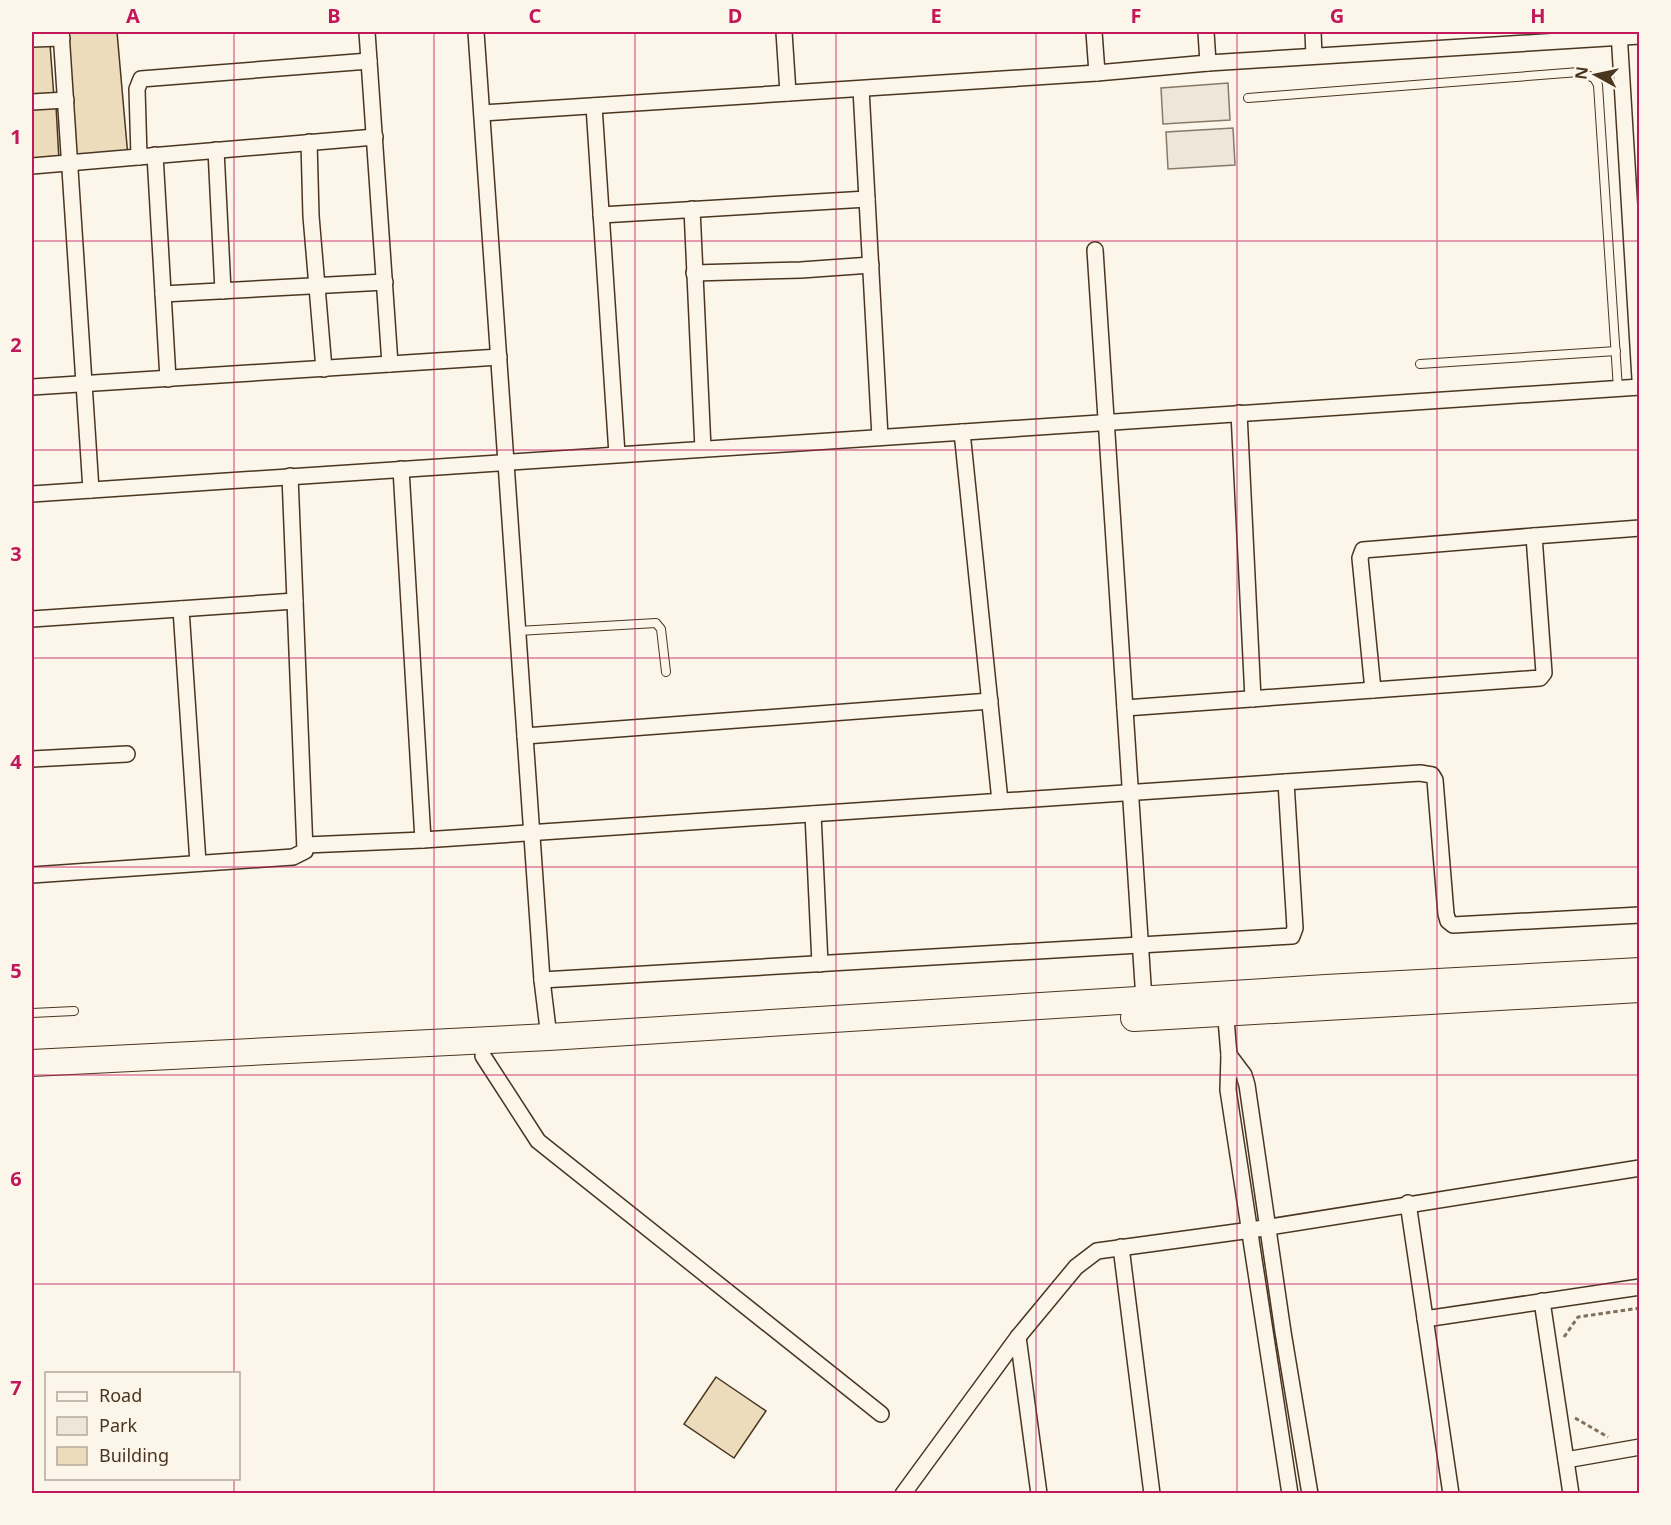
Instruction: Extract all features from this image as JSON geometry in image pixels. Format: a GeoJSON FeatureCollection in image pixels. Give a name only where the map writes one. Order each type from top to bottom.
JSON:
{"type":"FeatureCollection","features":[{"type":"Feature","properties":{"kind":"highway"},"geometry":{"type":"LineString","coordinates":[[32,1081],[483,1056],[1640,971]]}},
{"type":"Feature","properties":{"kind":"highway"},"geometry":{"type":"LineString","coordinates":[[32,1063],[549,1036],[1144,1000],[1224,1003],[1640,989]]}},
{"type":"Feature","properties":{"kind":"street"},"geometry":{"type":"LineString","coordinates":[[367,32],[390,364]]}},
{"type":"Feature","properties":{"kind":"street"},"geometry":{"type":"LineString","coordinates":[[476,32],[542,980],[549,1036]]}},
{"type":"Feature","properties":{"kind":"street"},"geometry":{"type":"LineString","coordinates":[[784,32],[788,93]]}},
{"type":"Feature","properties":{"kind":"street"},"geometry":{"type":"LineString","coordinates":[[1094,32],[1098,73]]}},
{"type":"Feature","properties":{"kind":"street"},"geometry":{"type":"LineString","coordinates":[[1206,32],[1208,63]]}},
{"type":"Feature","properties":{"kind":"street"},"geometry":{"type":"LineString","coordinates":[[1312,32],[1314,56]]}},
{"type":"Feature","properties":{"kind":"street"},"geometry":{"type":"LineString","coordinates":[[32,39],[61,34],[91,490]]}},
{"type":"Feature","properties":{"kind":"street"},"geometry":{"type":"LineString","coordinates":[[482,113],[1098,73],[1619,34],[1640,36]]}},
{"type":"Feature","properties":{"kind":"street"},"geometry":{"type":"LineString","coordinates":[[1619,34],[1640,379]]}},
{"type":"Feature","properties":{"kind":"street"},"geometry":{"type":"LineString","coordinates":[[168,379],[163,294],[137,89],[141,79],[369,62]]}},
{"type":"Feature","properties":{"kind":"street"},"geometry":{"type":"LineString","coordinates":[[861,89],[880,437]]}},
{"type":"Feature","properties":{"kind":"street"},"geometry":{"type":"LineString","coordinates":[[32,102],[66,100]]}},
{"type":"Feature","properties":{"kind":"street"},"geometry":{"type":"LineString","coordinates":[[594,106],[617,454]]}},
{"type":"Feature","properties":{"kind":"street"},"geometry":{"type":"LineString","coordinates":[[32,166],[375,137]]}},
{"type":"Feature","properties":{"kind":"street"},"geometry":{"type":"LineString","coordinates":[[309,142],[324,369]]}},
{"type":"Feature","properties":{"kind":"street"},"geometry":{"type":"LineString","coordinates":[[216,150],[223,291]]}},
{"type":"Feature","properties":{"kind":"street"},"geometry":{"type":"LineString","coordinates":[[601,215],[867,199]]}},
{"type":"Feature","properties":{"kind":"street"},"geometry":{"type":"LineString","coordinates":[[692,209],[703,449]]}},
{"type":"Feature","properties":{"kind":"street"},"geometry":{"type":"LineString","coordinates":[[1095,250],[1144,1000]]}},
{"type":"Feature","properties":{"kind":"street"},"geometry":{"type":"LineString","coordinates":[[694,273],[801,270],[871,265]]}},
{"type":"Feature","properties":{"kind":"street"},"geometry":{"type":"LineString","coordinates":[[163,294],[385,282]]}},
{"type":"Feature","properties":{"kind":"street"},"geometry":{"type":"LineString","coordinates":[[32,387],[499,357]]}},
{"type":"Feature","properties":{"kind":"street"},"geometry":{"type":"LineString","coordinates":[[32,494],[1640,387]]}},
{"type":"Feature","properties":{"kind":"street"},"geometry":{"type":"LineString","coordinates":[[1239,413],[1253,699]]}},
{"type":"Feature","properties":{"kind":"street"},"geometry":{"type":"LineString","coordinates":[[962,432],[1000,801]]}},
{"type":"Feature","properties":{"kind":"street"},"geometry":{"type":"LineString","coordinates":[[401,469],[423,840]]}},
{"type":"Feature","properties":{"kind":"street"},"geometry":{"type":"LineString","coordinates":[[32,874],[293,857],[305,851],[290,476]]}},
{"type":"Feature","properties":{"kind":"street"},"geometry":{"type":"LineString","coordinates":[[1373,690],[1360,558],[1363,550],[1640,528]]}},
{"type":"Feature","properties":{"kind":"street"},"geometry":{"type":"LineString","coordinates":[[1125,708],[1542,676],[1534,537]]}},
{"type":"Feature","properties":{"kind":"street"},"geometry":{"type":"LineString","coordinates":[[32,619],[295,601]]}},
{"type":"Feature","properties":{"kind":"street"},"geometry":{"type":"LineString","coordinates":[[181,609],[198,863]]}},
{"type":"Feature","properties":{"kind":"street"},"geometry":{"type":"LineString","coordinates":[[525,736],[990,701]]}},
{"type":"Feature","properties":{"kind":"street"},"geometry":{"type":"LineString","coordinates":[[32,759],[127,754]]}},
{"type":"Feature","properties":{"kind":"street"},"geometry":{"type":"LineString","coordinates":[[306,845],[423,840],[1420,773],[1432,775],[1435,780],[1446,914],[1448,921],[1453,925],[1640,915]]}},
{"type":"Feature","properties":{"kind":"street"},"geometry":{"type":"LineString","coordinates":[[542,980],[1292,936],[1295,928],[1286,782]]}},
{"type":"Feature","properties":{"kind":"street"},"geometry":{"type":"LineString","coordinates":[[813,814],[820,964]]}},
{"type":"Feature","properties":{"kind":"street"},"geometry":{"type":"LineString","coordinates":[[1224,1003],[1229,1055],[1228,1090],[1290,1494]]}},
{"type":"Feature","properties":{"kind":"street"},"geometry":{"type":"LineString","coordinates":[[1229,1055],[1245,1075],[1247,1085],[1283,1332],[1310,1494]]}},
{"type":"Feature","properties":{"kind":"street"},"geometry":{"type":"LineString","coordinates":[[483,1056],[538,1141],[881,1414]]}},
{"type":"Feature","properties":{"kind":"street"},"geometry":{"type":"LineString","coordinates":[[903,1494],[1018,1337],[1085,1258],[1097,1251],[1251,1230],[1408,1203],[1640,1168]]}},
{"type":"Feature","properties":{"kind":"street"},"geometry":{"type":"LineString","coordinates":[[1408,1203],[1451,1494]]}},
{"type":"Feature","properties":{"kind":"street"},"geometry":{"type":"LineString","coordinates":[[1121,1247],[1152,1494]]}},
{"type":"Feature","properties":{"kind":"street"},"geometry":{"type":"LineString","coordinates":[[1425,1319],[1640,1287]]}},
{"type":"Feature","properties":{"kind":"street"},"geometry":{"type":"LineString","coordinates":[[1542,1301],[1572,1494]]}},
{"type":"Feature","properties":{"kind":"street"},"geometry":{"type":"LineString","coordinates":[[1018,1337],[1039,1494]]}},
{"type":"Feature","properties":{"kind":"street"},"geometry":{"type":"LineString","coordinates":[[1566,1460],[1640,1447]]}},
{"type":"Feature","properties":{"kind":"lane"},"geometry":{"type":"LineString","coordinates":[[1248,98],[1587,73],[1598,85],[1618,389]]}},
{"type":"Feature","properties":{"kind":"lane"},"geometry":{"type":"LineString","coordinates":[[1420,364],[1616,351]]}},
{"type":"Feature","properties":{"kind":"lane"},"geometry":{"type":"LineString","coordinates":[[518,632],[656,623],[661,629],[666,672]]}},
{"type":"Feature","properties":{"kind":"lane"},"geometry":{"type":"LineString","coordinates":[[32,1013],[74,1011]]}},
{"type":"Feature","properties":{"kind":"path"},"geometry":{"type":"LineString","coordinates":[[1566,1347],[1564,1335],[1578,1317],[1640,1308]]}},
{"type":"Feature","properties":{"kind":"path"},"geometry":{"type":"LineString","coordinates":[[1574,1418],[1609,1437],[1619,1436]]}},
{"type":"Feature","properties":{"kind":"green space"},"geometry":{"type":"Polygon","coordinates":[[[1228,83],[1230,120],[1163,124],[1161,88],[1228,83]]]}},
{"type":"Feature","properties":{"kind":"green space"},"geometry":{"type":"Polygon","coordinates":[[[1233,128],[1235,165],[1168,169],[1166,132],[1233,128]]]}},
{"type":"Feature","properties":{"kind":"building"},"geometry":{"type":"Polygon","coordinates":[[[66,32],[117,32],[128,157],[77,161],[66,32]]]}},
{"type":"Feature","properties":{"kind":"building"},"geometry":{"type":"Polygon","coordinates":[[[50,44],[54,98],[32,99],[32,45],[50,44]]]}},
{"type":"Feature","properties":{"kind":"building"},"geometry":{"type":"Polygon","coordinates":[[[56,106],[59,160],[32,161],[32,108],[56,106]]]}},
{"type":"Feature","properties":{"kind":"building"},"geometry":{"type":"Polygon","coordinates":[[[716,1377],[766,1411],[734,1458],[684,1424],[716,1377]]]}}]}
